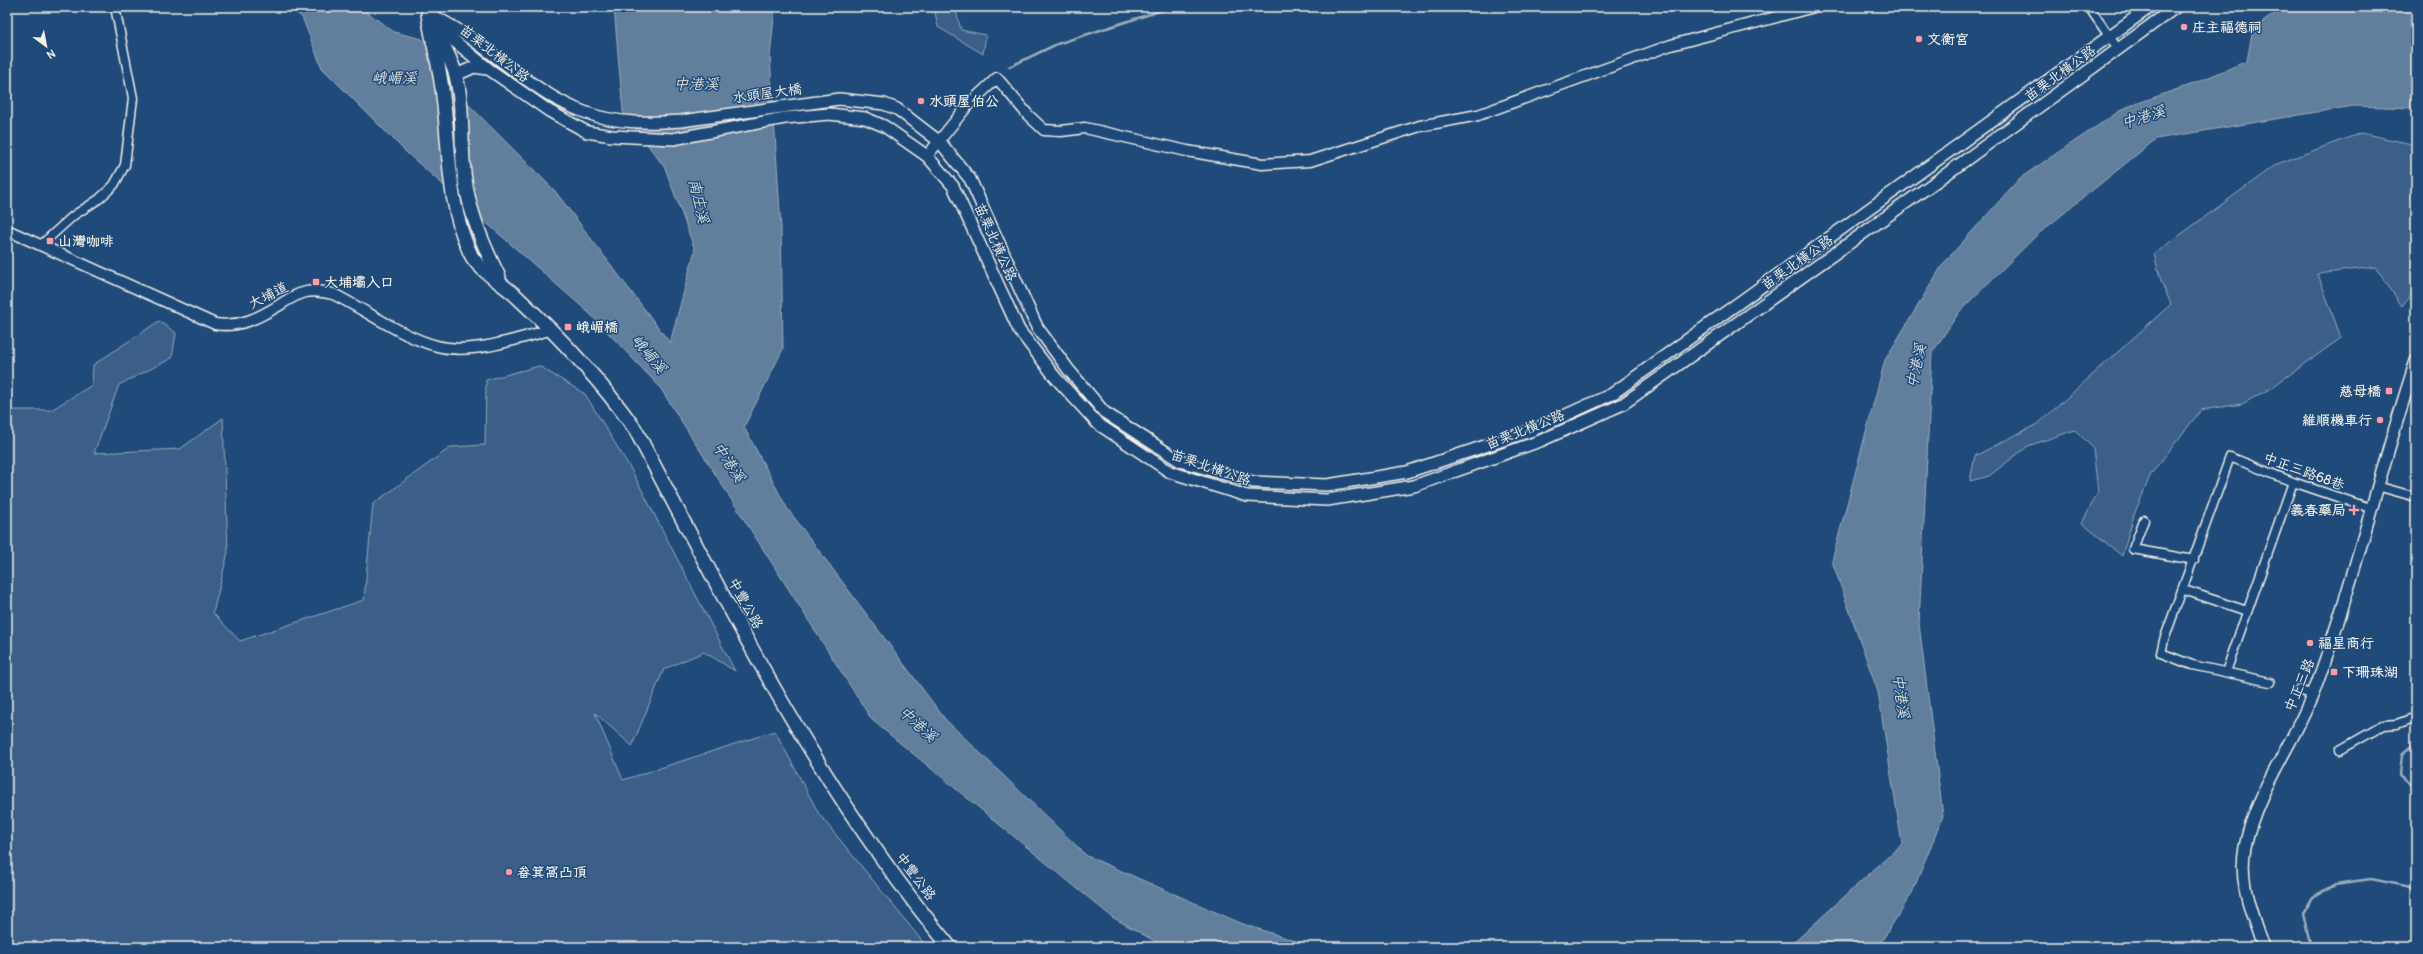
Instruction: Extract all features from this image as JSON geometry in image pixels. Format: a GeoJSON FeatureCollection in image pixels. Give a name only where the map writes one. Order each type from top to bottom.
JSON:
{"type":"FeatureCollection","features":[{"type":"Feature","properties":{"kind":"main road","name":"苗栗北橫公路"},"geometry":{"type":"LineString","coordinates":[[940,142],[970,179],[1037,326],[1104,412],[1180,461],[1253,482],[1327,485],[1407,472],[1533,430],[1612,394],[2150,7]]}},
{"type":"Feature","properties":{"kind":"main road","name":"苗栗北橫公路"},"geometry":{"type":"LineString","coordinates":[[926,156],[953,186],[1020,330],[1054,377],[1098,424],[1170,472],[1247,496],[1327,500],[1414,486],[1540,441],[1623,404],[1939,180],[2176,7]]}},
{"type":"Feature","properties":{"kind":"main road","name":"苗栗北橫公路"},"geometry":{"type":"LineString","coordinates":[[426,10],[453,40],[490,70],[549,111],[587,132]]}},
{"type":"Feature","properties":{"kind":"main road","name":"苗栗北橫公路"},"geometry":{"type":"LineString","coordinates":[[426,10],[458,28],[544,90],[587,114]]}},
{"type":"Feature","properties":{"kind":"main road","name":"中豐公路"},"geometry":{"type":"LineString","coordinates":[[426,10],[434,54],[440,76],[448,156],[459,218],[472,256],[549,330],[611,395],[634,429],[780,697],[829,778],[890,871],[950,947]]}},
{"type":"Feature","properties":{"kind":"main road"},"geometry":{"type":"LineString","coordinates":[[426,10],[456,75],[474,67],[490,70]]}},
{"type":"Feature","properties":{"kind":"main road","name":"中豐公路"},"geometry":{"type":"LineString","coordinates":[[456,75],[461,110],[463,162],[475,222],[487,253],[503,286]]}},
{"type":"Feature","properties":{"kind":"main road","name":"水頭屋大橋"},"geometry":{"type":"LineString","coordinates":[[587,114],[623,120],[675,122],[808,102],[854,99],[884,104],[897,109],[940,142]]}},
{"type":"Feature","properties":{"kind":"main road","name":"水頭屋大橋"},"geometry":{"type":"LineString","coordinates":[[587,132],[612,136],[673,139],[785,118],[829,114],[851,115],[884,126],[926,156]]}},
{"type":"Feature","properties":{"kind":"main road","name":"中正三路"},"geometry":{"type":"LineString","coordinates":[[2263,947],[2245,892],[2243,873],[2245,849],[2250,824],[2313,695],[2328,654],[2370,508],[2412,389],[2416,361]]}},
{"type":"Feature","properties":{"kind":"street"},"geometry":{"type":"LineString","coordinates":[[42,244],[73,216],[99,199],[114,185],[125,164],[133,98],[115,7]]}},
{"type":"Feature","properties":{"kind":"street"},"geometry":{"type":"LineString","coordinates":[[926,156],[940,142],[968,104],[997,78],[1028,115],[1044,130],[1061,131],[1085,128],[1187,151],[1262,164],[1310,161],[1420,126],[1478,115],[1671,45],[1814,7]]}},
{"type":"Feature","properties":{"kind":"street"},"geometry":{"type":"LineString","coordinates":[[2089,7],[2118,49]]}},
{"type":"Feature","properties":{"kind":"street","name":"大埔道"},"geometry":{"type":"LineString","coordinates":[[7,230],[42,244],[215,324],[230,326],[242,323],[305,292],[318,292],[333,294],[417,339],[438,346],[475,347],[510,341],[549,330]]}},
{"type":"Feature","properties":{"kind":"street","name":"中正三路68巷"},"geometry":{"type":"LineString","coordinates":[[2194,560],[2230,456],[2293,482],[2370,508]]}},
{"type":"Feature","properties":{"kind":"street"},"geometry":{"type":"LineString","coordinates":[[2226,672],[2293,482]]}},
{"type":"Feature","properties":{"kind":"street"},"geometry":{"type":"LineString","coordinates":[[2377,486],[2416,497]]}},
{"type":"Feature","properties":{"kind":"street"},"geometry":{"type":"LineString","coordinates":[[2144,520],[2133,549],[2194,560],[2164,640],[2162,653],[2192,665],[2270,682]]}},
{"type":"Feature","properties":{"kind":"street"},"geometry":{"type":"LineString","coordinates":[[2184,590],[2247,611]]}},
{"type":"Feature","properties":{"kind":"street"},"geometry":{"type":"LineString","coordinates":[[2300,690],[2313,695]]}},
{"type":"Feature","properties":{"kind":"street"},"geometry":{"type":"LineString","coordinates":[[2340,750],[2384,725],[2397,724],[2416,717]]}},
{"type":"Feature","properties":{"kind":"shaded area"},"geometry":{"type":"Polygon","coordinates":[[[934,7],[955,7],[961,30],[986,35],[983,54],[938,27],[934,7]]]}},
{"type":"Feature","properties":{"kind":"shaded area"},"geometry":{"type":"Polygon","coordinates":[[[2361,133],[2416,145],[2416,289],[2402,306],[2375,267],[2318,274],[2341,338],[2271,388],[2242,404],[2201,410],[2151,474],[2134,515],[2122,556],[2082,523],[2098,492],[2093,448],[2075,430],[2028,446],[1989,476],[1970,481],[1975,456],[2039,423],[2171,304],[2161,281],[2154,254],[2277,164],[2361,133]]]}},
{"type":"Feature","properties":{"kind":"shaded area"},"geometry":{"type":"Polygon","coordinates":[[[159,321],[176,333],[172,358],[119,385],[94,453],[180,449],[223,418],[228,552],[213,613],[240,641],[364,600],[373,504],[451,447],[485,445],[486,380],[539,366],[585,394],[632,471],[735,671],[704,652],[664,669],[632,746],[595,713],[623,780],[775,731],[819,814],[927,947],[7,947],[7,410],[51,410],[92,385],[93,365],[159,321]]]}},
{"type":"Feature","properties":{"kind":"water","name":"中港溪"},"geometry":{"type":"Polygon","coordinates":[[[288,7],[360,7],[394,32],[422,39],[464,100],[555,191],[670,343],[695,250],[665,168],[623,112],[614,7],[775,7],[770,56],[781,228],[783,349],[744,427],[787,508],[945,719],[1087,856],[1243,924],[1314,947],[1165,947],[1112,917],[872,720],[659,386],[589,313],[407,153],[322,68],[302,17],[288,7]]]}},
{"type":"Feature","properties":{"kind":"water","name":"中港溪"},"geometry":{"type":"Polygon","coordinates":[[[2284,7],[2416,7],[2416,108],[2353,106],[2156,139],[2037,235],[1960,311],[1932,353],[1919,624],[1943,816],[1912,893],[1878,947],[1789,947],[1902,844],[1878,692],[1832,561],[1885,360],[1943,264],[2020,178],[2124,108],[2195,83],[2247,61],[2253,29],[2284,7]]]}},
{"type":"Feature","properties":{"kind":"waterway"},"geometry":{"type":"LineString","coordinates":[[1009,67],[1057,44],[1172,7]]}},
{"type":"Feature","properties":{"kind":"waterway"},"geometry":{"type":"LineString","coordinates":[[2416,743],[2402,755],[2400,775],[2416,788]]}},
{"type":"Feature","properties":{"kind":"waterway"},"geometry":{"type":"LineString","coordinates":[[2311,947],[2303,914],[2313,897],[2335,884],[2371,879],[2416,888]]}},
{"type":"Feature","properties":{"kind":"place","name":"庄主福德祠"},"geometry":{"type":"Point","coordinates":[2184,27]}},
{"type":"Feature","properties":{"kind":"place","name":"文衡宮"},"geometry":{"type":"Point","coordinates":[1919,39]}},
{"type":"Feature","properties":{"kind":"place","name":"水頭屋伯公"},"geometry":{"type":"Point","coordinates":[921,101]}},
{"type":"Feature","properties":{"kind":"place","name":"山灣咖啡"},"geometry":{"type":"Point","coordinates":[50,241]}},
{"type":"Feature","properties":{"kind":"place","name":"大埔壩入口"},"geometry":{"type":"Point","coordinates":[316,282]}},
{"type":"Feature","properties":{"kind":"place","name":"峨嵋橋"},"geometry":{"type":"Point","coordinates":[568,327]}},
{"type":"Feature","properties":{"kind":"place","name":"慈母橋"},"geometry":{"type":"Point","coordinates":[2389,391]}},
{"type":"Feature","properties":{"kind":"place","name":"維順機車行"},"geometry":{"type":"Point","coordinates":[2380,420]}},
{"type":"Feature","properties":{"kind":"place","name":"義春藥局"},"geometry":{"type":"Point","coordinates":[2354,510]}},
{"type":"Feature","properties":{"kind":"place","name":"福星商行"},"geometry":{"type":"Point","coordinates":[2310,643]}},
{"type":"Feature","properties":{"kind":"place","name":"下珊珠湖"},"geometry":{"type":"Point","coordinates":[2334,672]}},
{"type":"Feature","properties":{"kind":"place","name":"畚箕窩凸頂"},"geometry":{"type":"Point","coordinates":[509,872]}},
{"type":"Feature","properties":{"kind":"water label","name":"峨嵋溪"},"geometry":{"type":"Point","coordinates":[394,78]}},
{"type":"Feature","properties":{"kind":"water label","name":"南庄溪"},"geometry":{"type":"Point","coordinates":[699,201]}},
{"type":"Feature","properties":{"kind":"water label","name":"峨嵋溪"},"geometry":{"type":"Point","coordinates":[649,354]}}]}
